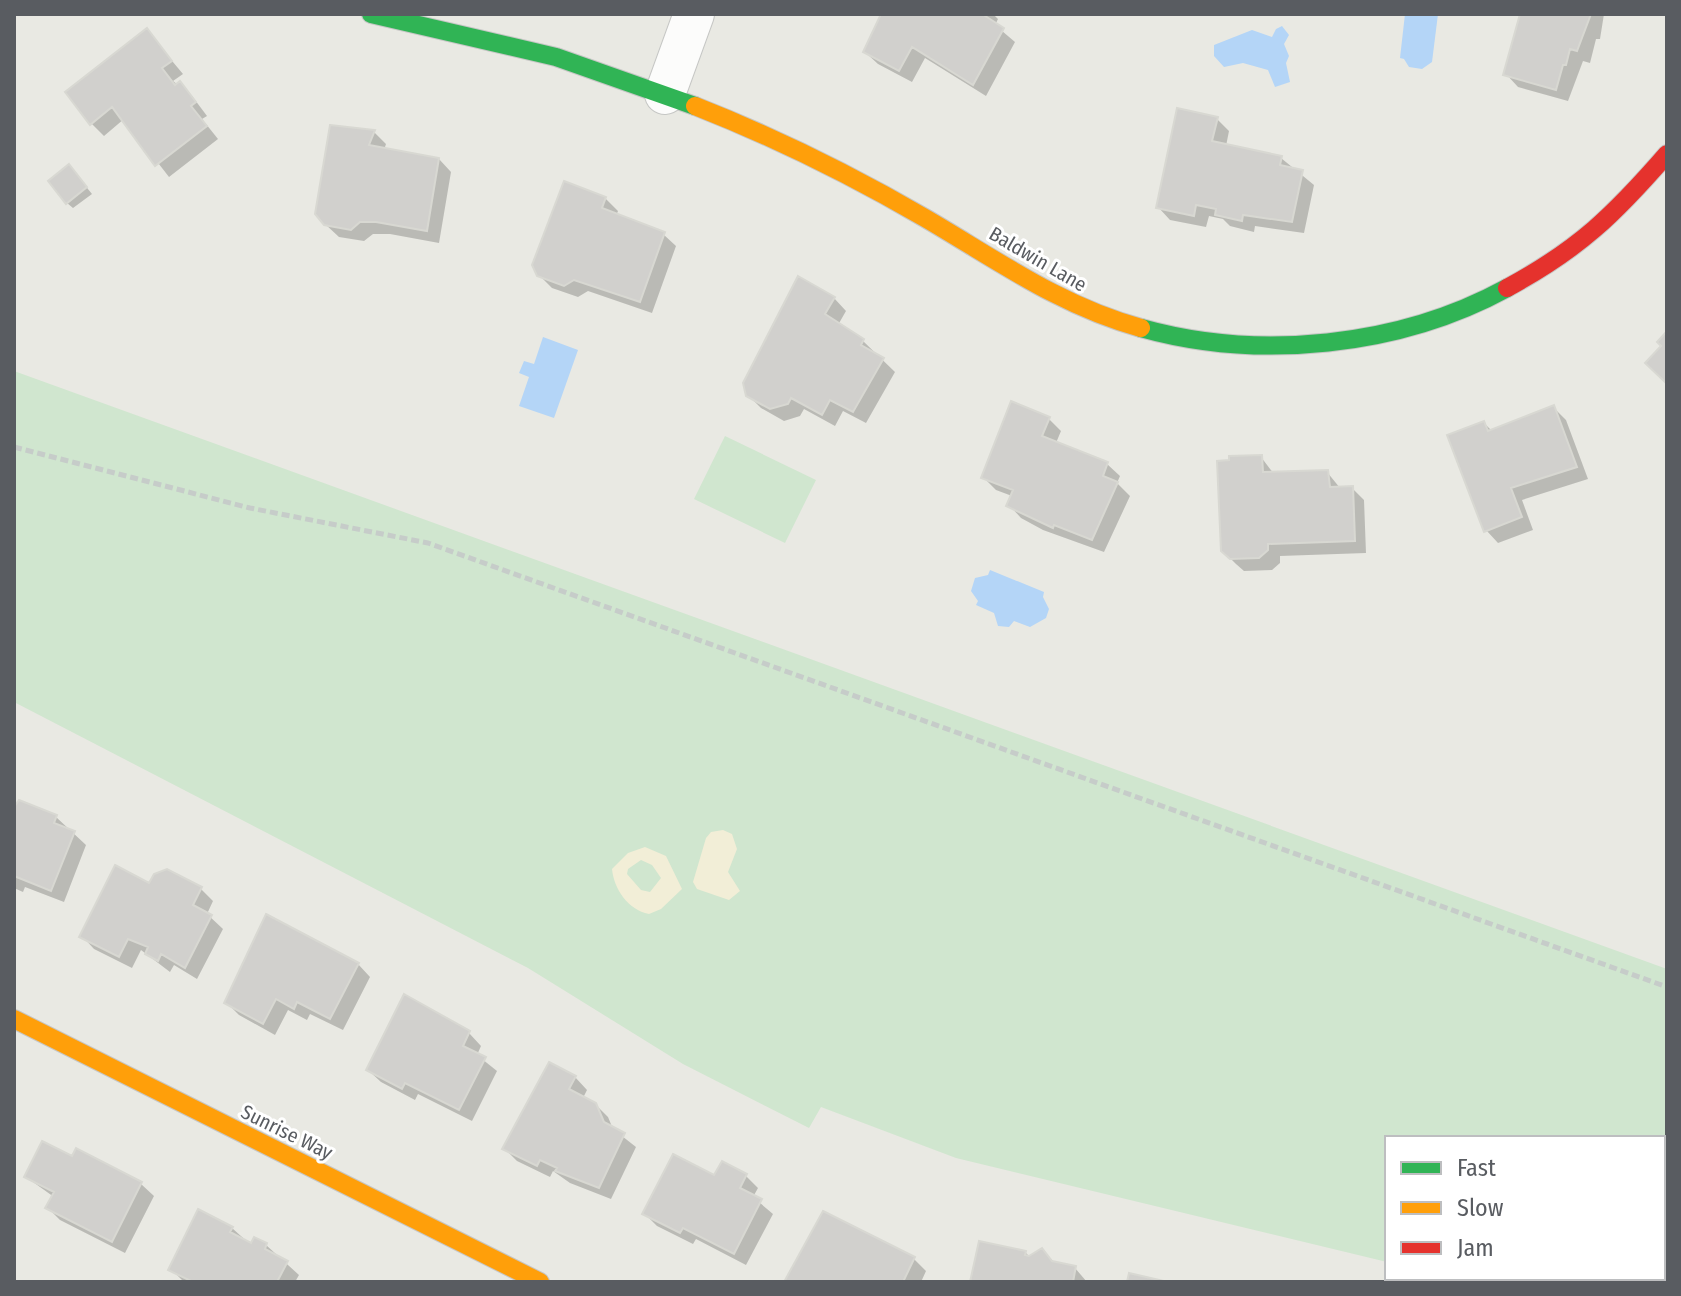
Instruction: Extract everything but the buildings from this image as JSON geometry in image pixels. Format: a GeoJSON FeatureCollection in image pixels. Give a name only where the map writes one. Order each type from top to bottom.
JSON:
{"type":"FeatureCollection","features":[{"type":"Feature","properties":{"kind":"street","name":"Baldwin Lane"},"geometry":{"type":"LineString","coordinates":[[371,14],[525,49],[665,94],[861,181],[1009,271],[1087,312],[1137,328],[1247,344],[1338,340],[1387,330],[1463,309],[1508,290],[1585,241],[1626,201],[1667,154]]}},
{"type":"Feature","properties":{"kind":"street"},"geometry":{"type":"LineString","coordinates":[[665,94],[694,14]]}},
{"type":"Feature","properties":{"kind":"street","name":"Sunrise Way"},"geometry":{"type":"LineString","coordinates":[[14,1019],[540,1282]]}},
{"type":"Feature","properties":{"kind":"path"},"geometry":{"type":"LineString","coordinates":[[14,447],[250,508],[428,543],[1667,987]]}},
{"type":"Feature","properties":{"kind":"green space"},"geometry":{"type":"Polygon","coordinates":[[[14,371],[1667,969],[1667,1282],[1463,1280],[1665,1280],[1665,1136],[1385,1136],[1385,1262],[956,1158],[821,1107],[809,1128],[683,1064],[528,968],[14,702],[14,371]]]}},
{"type":"Feature","properties":{"kind":"green space"},"geometry":{"type":"Polygon","coordinates":[[[725,436],[816,480],[785,543],[694,499],[725,436]]]}},
{"type":"Feature","properties":{"kind":"sand"},"geometry":{"type":"Polygon","coordinates":[[[723,830],[732,834],[737,849],[728,872],[740,891],[729,900],[697,889],[693,882],[706,838],[711,832],[723,830]]]}},
{"type":"Feature","properties":{"kind":"sand"},"geometry":{"type":"Polygon","coordinates":[[[645,847],[666,856],[682,889],[661,909],[649,914],[641,912],[619,891],[612,869],[628,853],[645,847]],[[641,860],[628,869],[627,874],[641,890],[650,892],[661,878],[652,865],[641,860]]]}},
{"type":"Feature","properties":{"kind":"water"},"geometry":{"type":"Polygon","coordinates":[[[1405,14],[1438,14],[1432,62],[1422,69],[1409,67],[1400,58],[1405,14]]]}},
{"type":"Feature","properties":{"kind":"water"},"geometry":{"type":"Polygon","coordinates":[[[1282,26],[1289,35],[1284,44],[1289,56],[1286,63],[1290,82],[1275,87],[1268,70],[1243,63],[1224,67],[1214,56],[1214,45],[1252,30],[1272,37],[1276,29],[1282,26]]]}},
{"type":"Feature","properties":{"kind":"water"},"geometry":{"type":"Polygon","coordinates":[[[543,337],[578,350],[554,418],[519,406],[529,377],[519,373],[524,361],[534,364],[543,337]]]}},
{"type":"Feature","properties":{"kind":"water"},"geometry":{"type":"Polygon","coordinates":[[[990,570],[1044,592],[1049,609],[1046,618],[1030,627],[1014,621],[1009,627],[998,626],[994,613],[976,605],[978,601],[971,591],[975,578],[988,575],[990,570]]]}},
{"type":"Feature","properties":{"kind":"traffic: fast"},"geometry":{"type":"LineString","coordinates":[[371,14],[556,57],[695,106]]}},
{"type":"Feature","properties":{"kind":"traffic: fast"},"geometry":{"type":"LineString","coordinates":[[1141,328],[1233,344],[1328,342],[1421,324],[1507,288]]}},
{"type":"Feature","properties":{"kind":"traffic: slow"},"geometry":{"type":"LineString","coordinates":[[695,106],[841,172],[1056,295],[1111,319],[1141,328]]}},
{"type":"Feature","properties":{"kind":"traffic: slow"},"geometry":{"type":"LineString","coordinates":[[14,1019],[540,1282]]}},
{"type":"Feature","properties":{"kind":"traffic: jam"},"geometry":{"type":"LineString","coordinates":[[1507,288],[1575,245],[1630,195],[1667,154]]}}]}
